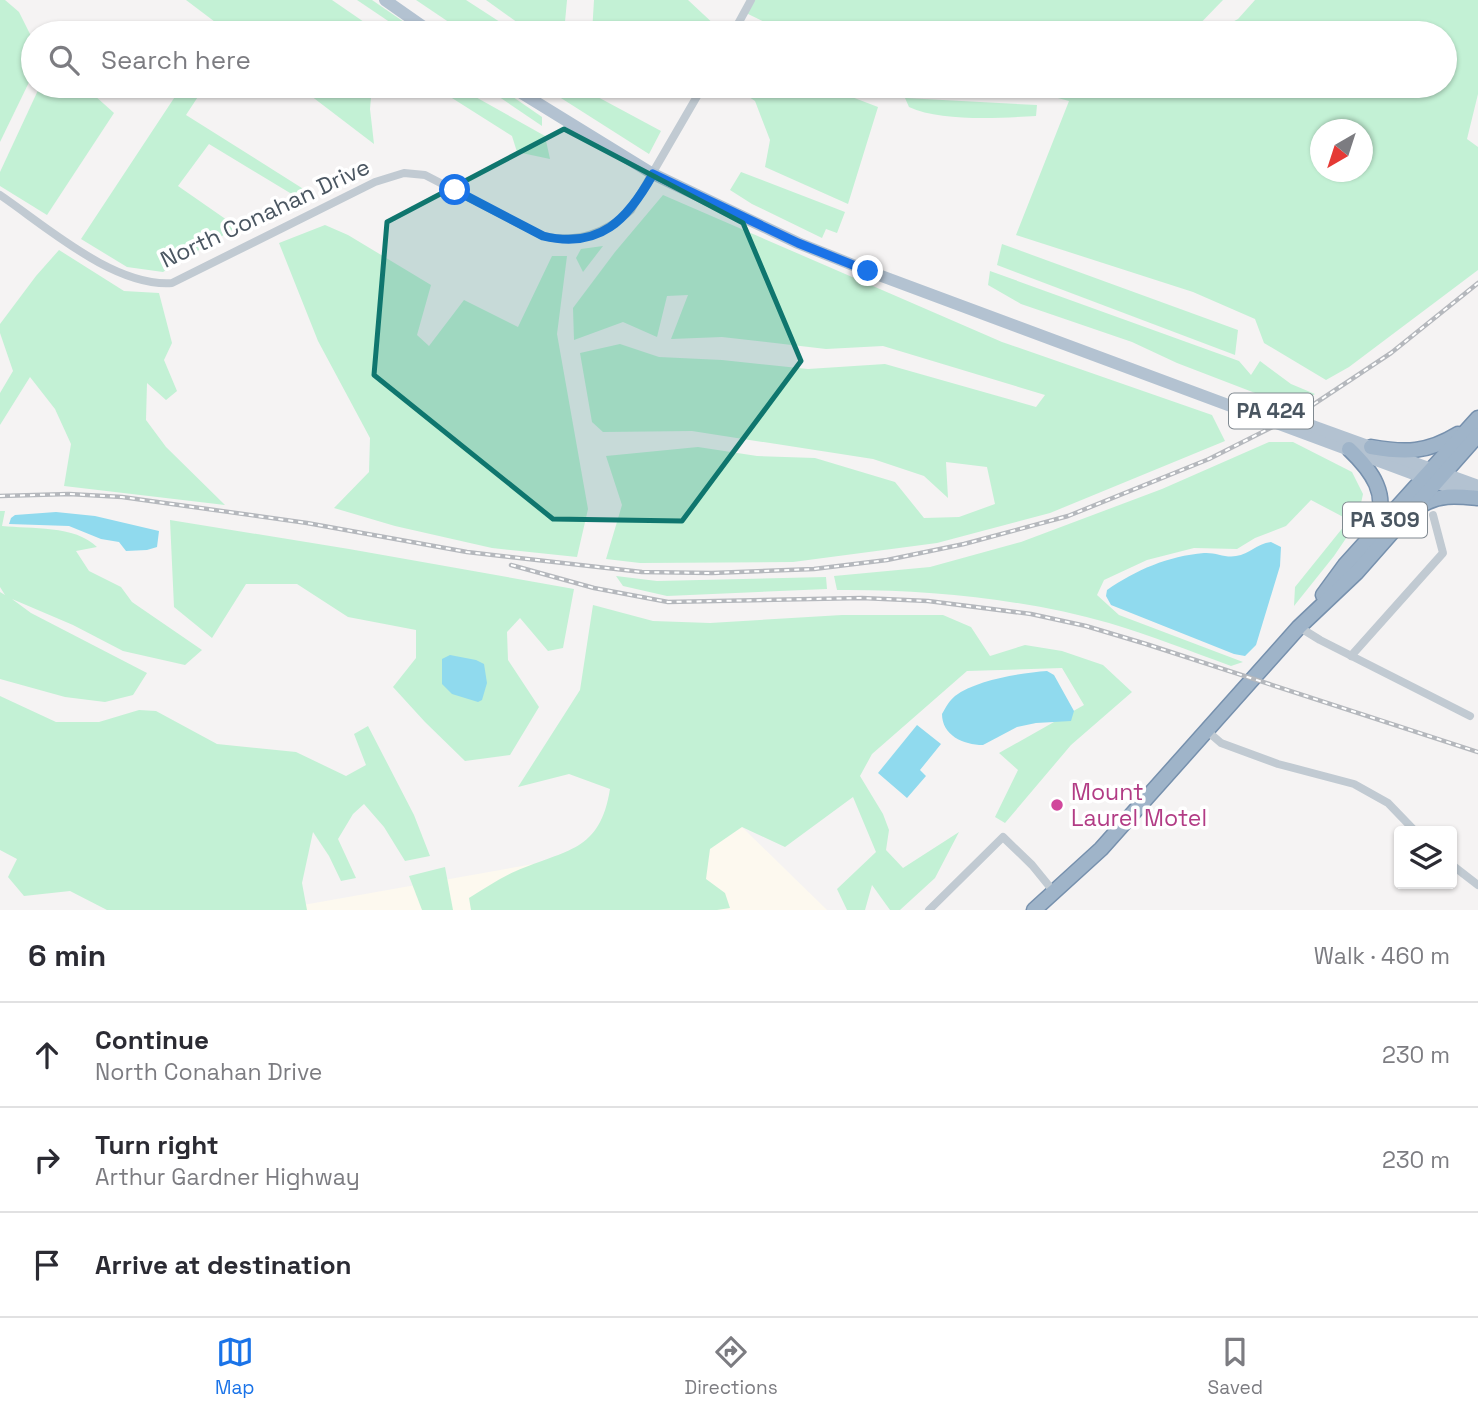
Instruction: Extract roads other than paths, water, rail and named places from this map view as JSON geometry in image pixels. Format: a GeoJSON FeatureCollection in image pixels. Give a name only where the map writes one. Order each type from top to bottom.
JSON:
{"type":"FeatureCollection","features":[{"type":"Feature","properties":{"kind":"highway"},"geometry":{"type":"LineString","coordinates":[[1371,447],[1412,452],[1448,440],[1476,426]]}},
{"type":"Feature","properties":{"kind":"highway","name":"PA 309"},"geometry":{"type":"LineString","coordinates":[[1299,627],[1345,565],[1434,475],[1476,426]]}},
{"type":"Feature","properties":{"kind":"highway"},"geometry":{"type":"LineString","coordinates":[[1349,449],[1371,472],[1380,496],[1380,515],[1369,538]]}},
{"type":"Feature","properties":{"kind":"highway","name":"PA 309"},"geometry":{"type":"LineString","coordinates":[[1034,910],[1101,849],[1299,627],[1356,573],[1409,512],[1434,475]]}},
{"type":"Feature","properties":{"kind":"highway"},"geometry":{"type":"LineString","coordinates":[[1409,512],[1436,498],[1478,498]]}},
{"type":"Feature","properties":{"kind":"main road"},"geometry":{"type":"LineString","coordinates":[[385,0],[415,21]]}},
{"type":"Feature","properties":{"kind":"main road","name":"PA 424"},"geometry":{"type":"LineString","coordinates":[[530,98],[653,174],[798,243],[1349,449],[1478,486]]}},
{"type":"Feature","properties":{"kind":"main road","name":"PA 424"},"geometry":{"type":"LineString","coordinates":[[1062,342],[1371,447],[1478,498]]}},
{"type":"Feature","properties":{"kind":"street"},"geometry":{"type":"LineString","coordinates":[[740,21],[751,0]]}},
{"type":"Feature","properties":{"kind":"street","name":"North Conahan Drive"},"geometry":{"type":"LineString","coordinates":[[0,195],[111,270],[153,284],[172,282],[375,181],[404,173],[425,175],[543,236],[553,239],[576,238],[600,233],[617,224],[631,210],[696,98]]}},
{"type":"Feature","properties":{"kind":"street"},"geometry":{"type":"LineString","coordinates":[[1351,656],[1443,553],[1433,515]]}},
{"type":"Feature","properties":{"kind":"street"},"geometry":{"type":"LineString","coordinates":[[1299,627],[1470,716]]}},
{"type":"Feature","properties":{"kind":"street"},"geometry":{"type":"LineString","coordinates":[[1206,730],[1222,743],[1278,764],[1354,784],[1388,803],[1410,826]]}},
{"type":"Feature","properties":{"kind":"street"},"geometry":{"type":"LineString","coordinates":[[929,910],[1003,837],[1032,865],[1054,892]]}},
{"type":"Feature","properties":{"kind":"street"},"geometry":{"type":"LineString","coordinates":[[1457,869],[1478,885]]}},
{"type":"Feature","properties":{"kind":"water"},"geometry":{"type":"Polygon","coordinates":[[[56,512],[95,516],[159,531],[157,547],[126,551],[119,542],[101,539],[69,526],[9,524],[15,515],[56,512]]]}},
{"type":"Feature","properties":{"kind":"water"},"geometry":{"type":"Polygon","coordinates":[[[1271,542],[1281,547],[1280,566],[1256,645],[1245,656],[1111,605],[1106,596],[1107,590],[1118,583],[1165,561],[1204,553],[1236,556],[1271,542]]]}},
{"type":"Feature","properties":{"kind":"water"},"geometry":{"type":"Polygon","coordinates":[[[450,655],[484,664],[487,683],[482,700],[478,702],[452,694],[442,684],[442,659],[450,655]]]}},
{"type":"Feature","properties":{"kind":"water"},"geometry":{"type":"Polygon","coordinates":[[[1047,671],[1054,675],[1074,711],[1071,721],[1017,727],[983,745],[961,741],[946,728],[942,714],[951,700],[964,690],[999,678],[1047,671]]]}},
{"type":"Feature","properties":{"kind":"water"},"geometry":{"type":"Polygon","coordinates":[[[917,725],[941,744],[920,770],[926,776],[907,798],[878,773],[917,725]]]}},
{"type":"Feature","properties":{"kind":"railway"},"geometry":{"type":"LineString","coordinates":[[0,496],[69,494],[122,497],[307,523],[467,552],[642,572],[712,573],[814,569],[887,560],[964,544],[1068,516],[1209,459],[1302,412],[1391,353],[1478,283]]}},
{"type":"Feature","properties":{"kind":"railway"},"geometry":{"type":"LineString","coordinates":[[511,565],[594,588],[668,602],[862,598],[928,601],[1031,614],[1086,626],[1146,644],[1478,752]]}},
{"type":"Feature","properties":{"kind":"place","name":"Mount Laurel Motel"},"geometry":{"type":"Point","coordinates":[1057,805]}}]}
